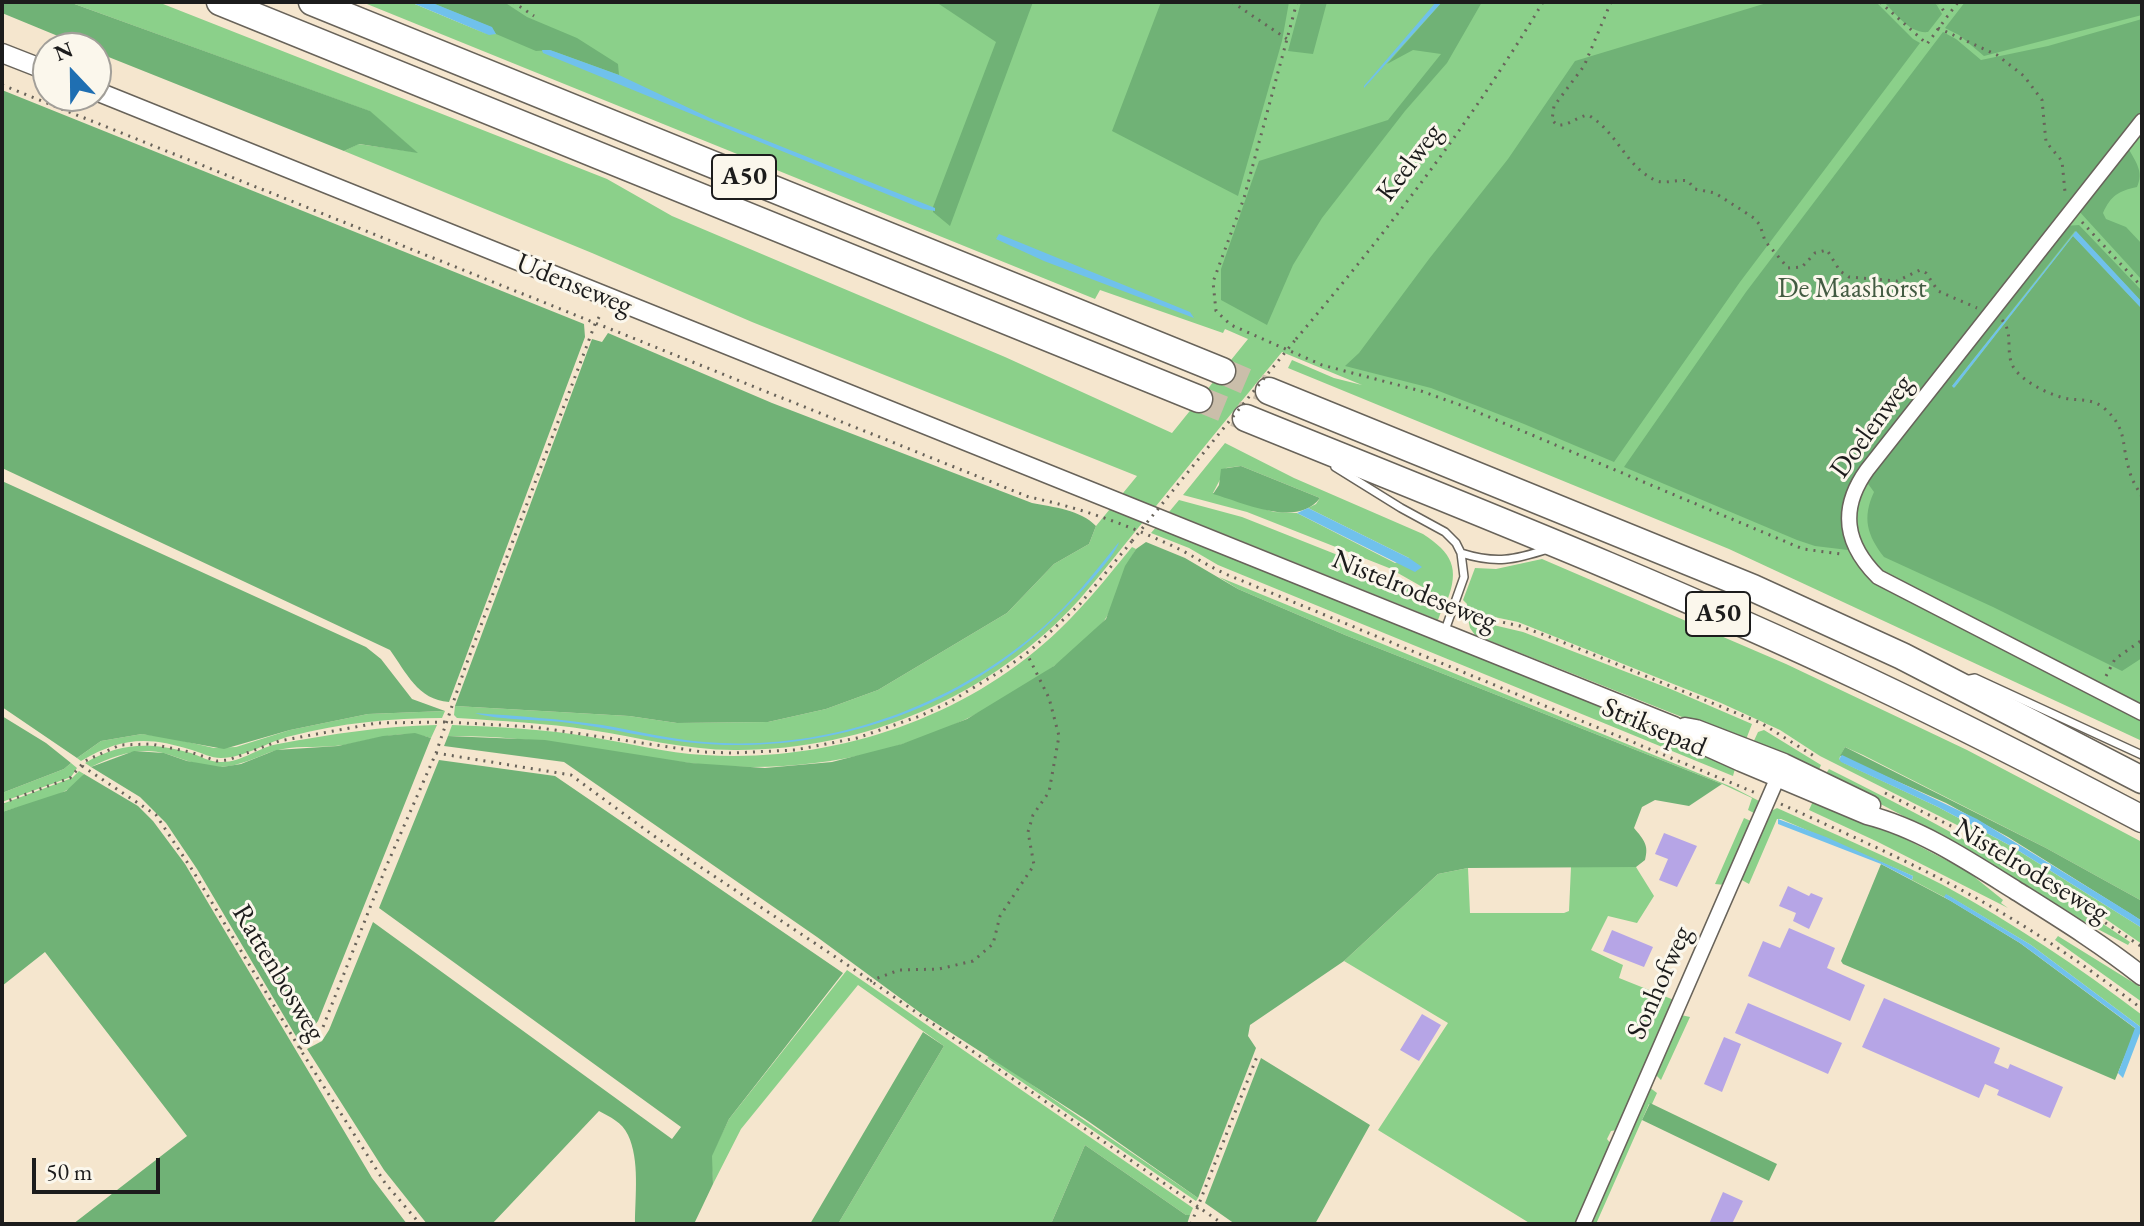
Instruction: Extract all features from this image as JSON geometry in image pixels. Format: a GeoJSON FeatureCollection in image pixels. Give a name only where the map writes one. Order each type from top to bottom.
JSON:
{"type":"FeatureCollection","features":[{"type":"Feature","properties":{"kind":"highway","name":"A50"},"geometry":{"type":"LineString","coordinates":[[220,2],[1199,399]]}},
{"type":"Feature","properties":{"kind":"highway","name":"A50"},"geometry":{"type":"LineString","coordinates":[[312,2],[1222,371]]}},
{"type":"Feature","properties":{"kind":"highway","name":"A50"},"geometry":{"type":"LineString","coordinates":[[1269,391],[1753,588],[1954,683],[2142,780]]}},
{"type":"Feature","properties":{"kind":"highway","name":"A50"},"geometry":{"type":"LineString","coordinates":[[1246,418],[1684,599],[1864,679],[1996,742],[2142,819]]}},
{"type":"Feature","properties":{"kind":"street"},"geometry":{"type":"LineString","coordinates":[[2,53],[32,65]]}},
{"type":"Feature","properties":{"kind":"street","name":"Udenseweg"},"geometry":{"type":"LineString","coordinates":[[112,97],[1133,508]]}},
{"type":"Feature","properties":{"kind":"street","name":"Doelenweg"},"geometry":{"type":"LineString","coordinates":[[2142,121],[1854,487],[1849,504],[1853,542],[1878,577],[2142,713]]}},
{"type":"Feature","properties":{"kind":"street","name":"Nistelrodeseweg"},"geometry":{"type":"LineString","coordinates":[[1133,508],[1674,726],[1696,729],[1780,770],[1871,805],[1888,820],[1971,863],[2064,921],[2142,976]]}},
{"type":"Feature","properties":{"kind":"street","name":"Sonhofweg"},"geometry":{"type":"LineString","coordinates":[[1583,1224],[1780,770]]}},
{"type":"Feature","properties":{"kind":"lane"},"geometry":{"type":"LineString","coordinates":[[1283,433],[1401,508],[1445,532],[1461,553],[1464,577],[1444,633]]}},
{"type":"Feature","properties":{"kind":"lane"},"geometry":{"type":"LineString","coordinates":[[1461,553],[1485,561],[1496,561],[1557,546]]}},
{"type":"Feature","properties":{"kind":"lane"},"geometry":{"type":"LineString","coordinates":[[1954,683],[1975,678],[2142,755]]}},
{"type":"Feature","properties":{"kind":"path"},"geometry":{"type":"LineString","coordinates":[[513,2],[534,16]]}},
{"type":"Feature","properties":{"kind":"path"},"geometry":{"type":"LineString","coordinates":[[1232,2],[1287,39]]}},
{"type":"Feature","properties":{"kind":"path"},"geometry":{"type":"LineString","coordinates":[[1297,2],[1244,198],[1213,282],[1216,311],[1231,325],[1322,365],[1421,391],[1463,406],[1803,549],[1861,557]]}},
{"type":"Feature","properties":{"kind":"path","name":"Keelweg"},"geometry":{"type":"LineString","coordinates":[[2,803],[70,778],[99,752],[132,743],[190,752],[217,761],[228,760],[279,741],[377,723],[447,722],[534,727],[703,752],[795,750],[857,738],[920,716],[978,686],[1027,653],[1080,604],[1432,168],[1511,56],[1543,2]]}},
{"type":"Feature","properties":{"kind":"path"},"geometry":{"type":"LineString","coordinates":[[1611,2],[1584,66],[1554,106],[1552,120],[1557,125],[1566,126],[1588,115],[1619,143],[1639,169],[1657,181],[1688,181],[1695,189],[1715,193],[1730,201],[1754,218],[1765,241],[1788,268],[1802,267],[1815,253],[1827,250],[1840,271],[1849,277],[1897,281],[1920,270],[1926,273],[1938,291],[2000,318],[2010,328],[2011,364],[2027,381],[2065,398],[2089,400],[2112,415],[2126,445],[2128,467],[2142,497]]}},
{"type":"Feature","properties":{"kind":"path"},"geometry":{"type":"LineString","coordinates":[[1880,2],[1927,44],[1958,2]]}},
{"type":"Feature","properties":{"kind":"path"},"geometry":{"type":"LineString","coordinates":[[1938,2],[1947,16]]}},
{"type":"Feature","properties":{"kind":"path"},"geometry":{"type":"LineString","coordinates":[[1938,28],[1997,55],[2024,76],[2042,100],[2046,142],[2062,161],[2063,186],[2071,210],[2142,287]]}},
{"type":"Feature","properties":{"kind":"path","name":"Udenseweg"},"geometry":{"type":"LineString","coordinates":[[2,85],[1029,497],[1075,507],[1127,528]]}},
{"type":"Feature","properties":{"kind":"path"},"geometry":{"type":"LineString","coordinates":[[300,1049],[323,1027],[386,867],[436,753],[595,324]]}},
{"type":"Feature","properties":{"kind":"path","name":"Striksepad"},"geometry":{"type":"LineString","coordinates":[[1127,528],[1183,551],[1228,575],[1770,799],[1879,848],[1990,906],[2142,1009]]}},
{"type":"Feature","properties":{"kind":"path"},"geometry":{"type":"LineString","coordinates":[[1453,610],[1520,626],[1555,639],[1761,723],[1813,756]]}},
{"type":"Feature","properties":{"kind":"path"},"geometry":{"type":"LineString","coordinates":[[2099,690],[2115,659],[2142,640]]}},
{"type":"Feature","properties":{"kind":"path"},"geometry":{"type":"LineString","coordinates":[[870,981],[899,970],[939,969],[973,961],[993,944],[1000,916],[1034,865],[1028,832],[1033,815],[1049,792],[1059,736],[1049,698],[1027,653]]}},
{"type":"Feature","properties":{"kind":"path"},"geometry":{"type":"LineString","coordinates":[[436,753],[571,775],[654,836],[1223,1224]]}},
{"type":"Feature","properties":{"kind":"path","name":"Rattenbosweg"},"geometry":{"type":"LineString","coordinates":[[81,766],[156,815],[385,1183],[420,1224]]}},
{"type":"Feature","properties":{"kind":"path"},"geometry":{"type":"LineString","coordinates":[[1191,1224],[1258,1054]]}},
{"type":"Feature","properties":{"kind":"green space"},"geometry":{"type":"Polygon","coordinates":[[[2,2],[69,2],[370,111],[418,153],[359,144],[344,151],[112,58],[112,32],[48,32],[2,13],[2,2]]]}},
{"type":"Feature","properties":{"kind":"green space","name":"De Maashorst"},"geometry":{"type":"Polygon","coordinates":[[[69,2],[158,2],[607,179],[672,216],[1005,357],[1172,433],[1248,339],[1100,290],[1095,299],[362,2],[410,2],[489,35],[413,2],[2142,2],[2142,741],[1729,549],[1288,368],[1292,360],[1334,378],[1362,385],[1282,352],[1079,600],[1007,664],[966,690],[922,711],[877,728],[830,740],[782,748],[734,750],[679,746],[557,726],[457,718],[454,715],[455,706],[629,716],[677,723],[768,722],[826,709],[878,690],[1007,613],[1054,564],[1089,544],[1096,526],[1137,476],[752,322],[344,151],[358,144],[416,152],[369,111],[69,2]]]}},
{"type":"Feature","properties":{"kind":"green space"},"geometry":{"type":"Polygon","coordinates":[[[430,2],[504,2],[527,17],[577,38],[618,64],[619,75],[550,50],[536,51],[496,34],[491,27],[430,2]]]}},
{"type":"Feature","properties":{"kind":"green space"},"geometry":{"type":"Polygon","coordinates":[[[936,2],[1033,2],[950,226],[933,212],[933,207],[996,42],[936,2]]]}},
{"type":"Feature","properties":{"kind":"green space"},"geometry":{"type":"Polygon","coordinates":[[[1161,2],[1289,2],[1282,41],[1238,196],[1112,131],[1161,2]]]}},
{"type":"Feature","properties":{"kind":"green space"},"geometry":{"type":"Polygon","coordinates":[[[1301,2],[1327,2],[1313,54],[1288,51],[1301,2]]]}},
{"type":"Feature","properties":{"kind":"green space"},"geometry":{"type":"Polygon","coordinates":[[[1442,2],[1482,2],[1447,63],[1405,111],[1322,218],[1293,265],[1267,325],[1221,300],[1221,269],[1259,161],[1388,120],[1441,54],[1413,50],[1387,64],[1442,2]]]}},
{"type":"Feature","properties":{"kind":"green space"},"geometry":{"type":"Polygon","coordinates":[[[1770,2],[1876,2],[1920,43],[1740,282],[1614,462],[1431,388],[1345,366],[1359,353],[1508,159],[1575,61],[1770,2]]]}},
{"type":"Feature","properties":{"kind":"green space"},"geometry":{"type":"Polygon","coordinates":[[[1884,2],[1935,2],[1942,14],[1928,32],[1921,32],[1904,22],[1884,2]]]}},
{"type":"Feature","properties":{"kind":"green space"},"geometry":{"type":"Polygon","coordinates":[[[1965,2],[2142,2],[2142,15],[1984,56],[1959,35],[1945,28],[1965,2]]]}},
{"type":"Feature","properties":{"kind":"green space"},"geometry":{"type":"Polygon","coordinates":[[[2142,19],[2142,110],[1852,480],[1843,514],[1848,550],[1815,546],[1797,540],[1624,467],[1746,292],[1943,32],[1981,60],[2048,46],[2142,19]]]}},
{"type":"Feature","properties":{"kind":"green space"},"geometry":{"type":"Polygon","coordinates":[[[2,90],[32,102],[32,112],[57,112],[584,324],[585,337],[449,702],[438,700],[421,690],[390,650],[2,468],[2,90]]]}},
{"type":"Feature","properties":{"kind":"green space"},"geometry":{"type":"Polygon","coordinates":[[[2128,148],[2139,172],[2139,182],[2137,187],[2116,195],[2103,213],[2106,219],[2126,227],[2142,244],[2142,280],[2078,210],[2128,148]]]}},
{"type":"Feature","properties":{"kind":"green space"},"geometry":{"type":"Polygon","coordinates":[[[2079,225],[2142,291],[2142,302],[2075,231],[1952,386],[1955,387],[2073,236],[2142,309],[2142,658],[2122,671],[1884,557],[1870,534],[1867,518],[1874,492],[1866,481],[2065,226],[2079,225]]]}},
{"type":"Feature","properties":{"kind":"green space"},"geometry":{"type":"Polygon","coordinates":[[[608,333],[772,403],[1032,503],[1083,516],[1096,526],[1089,544],[1054,564],[1007,613],[878,690],[826,709],[768,722],[677,723],[629,716],[455,706],[592,339],[602,342],[608,333]]]}},
{"type":"Feature","properties":{"kind":"green space"},"geometry":{"type":"Polygon","coordinates":[[[1225,443],[1433,541],[1447,555],[1453,570],[1447,601],[1389,568],[1247,512],[1183,495],[1225,443]],[[1241,466],[1226,468],[1213,493],[1274,512],[1297,513],[1395,563],[1409,558],[1308,508],[1320,498],[1241,466]]]}},
{"type":"Feature","properties":{"kind":"green space"},"geometry":{"type":"Polygon","coordinates":[[[1241,466],[1320,498],[1298,512],[1284,512],[1269,511],[1213,494],[1219,485],[1221,469],[1241,466]]]}},
{"type":"Feature","properties":{"kind":"green space"},"geometry":{"type":"Polygon","coordinates":[[[2,481],[366,647],[381,659],[412,699],[445,711],[368,714],[290,730],[224,749],[142,734],[101,741],[77,758],[2,707],[2,481]]]}},
{"type":"Feature","properties":{"kind":"green space"},"geometry":{"type":"Polygon","coordinates":[[[1179,500],[1242,517],[1383,573],[1442,609],[1438,620],[1169,512],[1179,500]]]}},
{"type":"Feature","properties":{"kind":"green space"},"geometry":{"type":"Polygon","coordinates":[[[1157,526],[1736,765],[1733,776],[1218,565],[1189,548],[1151,533],[1157,526]]]}},
{"type":"Feature","properties":{"kind":"green space"},"geometry":{"type":"Polygon","coordinates":[[[1146,542],[1185,558],[1238,589],[1345,635],[1722,784],[1689,806],[1655,800],[1642,807],[1634,828],[1645,843],[1646,855],[1645,860],[1636,867],[1468,868],[1438,874],[1344,961],[1250,1025],[1248,1036],[1256,1048],[1198,1198],[1085,1119],[922,1014],[817,937],[564,762],[444,746],[448,736],[545,740],[691,763],[765,768],[832,762],[902,744],[967,719],[1054,666],[1106,619],[1125,566],[1136,549],[1146,542]]]}},
{"type":"Feature","properties":{"kind":"green space"},"geometry":{"type":"Polygon","coordinates":[[[1132,547],[1136,549],[1108,615],[1066,657],[1023,687],[958,723],[884,750],[806,764],[728,766],[539,741],[448,736],[452,725],[522,729],[574,734],[661,750],[752,756],[848,742],[895,729],[940,711],[983,688],[1023,661],[1070,619],[1132,547]]]}},
{"type":"Feature","properties":{"kind":"green space"},"geometry":{"type":"Polygon","coordinates":[[[1542,559],[1786,664],[1967,750],[2142,842],[2142,901],[2046,848],[1863,755],[1845,747],[1839,759],[2011,846],[2142,928],[2142,944],[2039,873],[1957,825],[1820,756],[1780,730],[1721,703],[1518,622],[1466,611],[1467,604],[1463,600],[1475,568],[1496,569],[1542,559]]]}},
{"type":"Feature","properties":{"kind":"green space"},"geometry":{"type":"Polygon","coordinates":[[[1219,577],[1732,787],[1761,802],[1756,814],[1748,810],[1752,798],[1722,784],[1345,635],[1238,589],[1219,577]]]}},
{"type":"Feature","properties":{"kind":"green space"},"geometry":{"type":"Polygon","coordinates":[[[1468,619],[1523,632],[1752,724],[1745,742],[1475,635],[1468,619]]]}},
{"type":"Feature","properties":{"kind":"green space"},"geometry":{"type":"Polygon","coordinates":[[[445,711],[442,718],[366,722],[310,731],[230,757],[214,757],[162,742],[135,741],[109,747],[81,761],[77,758],[101,741],[142,734],[214,748],[236,747],[290,730],[368,714],[445,711]]]}},
{"type":"Feature","properties":{"kind":"green space"},"geometry":{"type":"Polygon","coordinates":[[[2,716],[46,743],[71,763],[64,769],[2,793],[2,716]]]}},
{"type":"Feature","properties":{"kind":"green space"},"geometry":{"type":"Polygon","coordinates":[[[437,725],[431,738],[407,734],[335,746],[289,748],[221,767],[148,751],[119,756],[91,767],[85,763],[111,751],[136,746],[177,749],[213,761],[228,762],[298,740],[377,729],[437,725]]]}},
{"type":"Feature","properties":{"kind":"green space"},"geometry":{"type":"Polygon","coordinates":[[[1764,730],[1821,765],[1818,772],[1752,745],[1758,732],[1764,730]]]}},
{"type":"Feature","properties":{"kind":"green space"},"geometry":{"type":"Polygon","coordinates":[[[415,733],[431,738],[318,1021],[311,1030],[297,1038],[197,869],[166,823],[140,797],[91,767],[134,751],[164,753],[222,767],[241,764],[276,750],[338,746],[415,733]]]}},
{"type":"Feature","properties":{"kind":"green space"},"geometry":{"type":"Polygon","coordinates":[[[1845,747],[2046,848],[2142,901],[2142,921],[2008,837],[1946,803],[1840,756],[1845,747]]]}},
{"type":"Feature","properties":{"kind":"green space"},"geometry":{"type":"Polygon","coordinates":[[[439,760],[555,776],[843,973],[729,1119],[712,1156],[713,1184],[694,1224],[635,1224],[636,1179],[632,1145],[622,1127],[599,1111],[492,1224],[427,1224],[384,1170],[307,1049],[322,1041],[329,1030],[373,922],[672,1139],[681,1127],[379,908],[439,760]]]}},
{"type":"Feature","properties":{"kind":"green space"},"geometry":{"type":"Polygon","coordinates":[[[71,763],[77,768],[71,777],[2,802],[2,793],[64,769],[71,763]]]}},
{"type":"Feature","properties":{"kind":"green space"},"geometry":{"type":"Polygon","coordinates":[[[1829,769],[1983,850],[2130,942],[2128,945],[2073,916],[1993,865],[1825,775],[1829,769]]]}},
{"type":"Feature","properties":{"kind":"green space"},"geometry":{"type":"Polygon","coordinates":[[[79,771],[84,774],[69,789],[2,812],[2,804],[72,778],[79,771]]]}},
{"type":"Feature","properties":{"kind":"green space"},"geometry":{"type":"Polygon","coordinates":[[[84,774],[138,806],[185,864],[372,1178],[407,1224],[73,1224],[187,1136],[45,952],[2,986],[2,812],[66,791],[84,774]]]}},
{"type":"Feature","properties":{"kind":"green space"},"geometry":{"type":"Polygon","coordinates":[[[1814,799],[1894,833],[1967,871],[2003,900],[2001,903],[2008,908],[1809,810],[1814,799]]]}},
{"type":"Feature","properties":{"kind":"green space"},"geometry":{"type":"Polygon","coordinates":[[[1777,808],[1923,875],[1995,915],[2070,963],[2142,1015],[2142,1028],[2031,945],[1947,895],[1944,897],[1912,880],[1913,876],[1781,819],[1777,819],[1749,884],[1740,879],[1769,812],[1777,808]]]}},
{"type":"Feature","properties":{"kind":"green space"},"geometry":{"type":"Polygon","coordinates":[[[1744,818],[1753,822],[1725,885],[1715,884],[1744,818]]]}},
{"type":"Feature","properties":{"kind":"green space"},"geometry":{"type":"Polygon","coordinates":[[[1881,864],[1951,901],[2020,943],[2136,1029],[2115,1080],[1843,964],[1841,961],[1881,864]]]}},
{"type":"Feature","properties":{"kind":"green space"},"geometry":{"type":"Polygon","coordinates":[[[1571,867],[1636,867],[1654,896],[1637,923],[1608,916],[1591,950],[1623,965],[1619,978],[1674,1000],[1617,1130],[1611,1131],[1607,1139],[1611,1144],[1576,1224],[1531,1224],[1378,1130],[1448,1023],[1344,961],[1438,874],[1468,868],[1470,913],[1564,913],[1569,911],[1571,867]]]}},
{"type":"Feature","properties":{"kind":"green space"},"geometry":{"type":"Polygon","coordinates":[[[2058,936],[2142,988],[2142,1002],[2055,940],[2058,936]]]}},
{"type":"Feature","properties":{"kind":"green space"},"geometry":{"type":"Polygon","coordinates":[[[847,970],[1193,1208],[1190,1215],[1085,1145],[1051,1224],[838,1224],[944,1046],[858,985],[741,1129],[713,1184],[711,1156],[729,1119],[847,970]]]}},
{"type":"Feature","properties":{"kind":"green space"},"geometry":{"type":"Polygon","coordinates":[[[1681,1015],[1690,1017],[1661,1080],[1655,1074],[1681,1015]]]}},
{"type":"Feature","properties":{"kind":"green space"},"geometry":{"type":"Polygon","coordinates":[[[923,1032],[944,1046],[838,1224],[810,1224],[923,1032]]]}},
{"type":"Feature","properties":{"kind":"green space"},"geometry":{"type":"Polygon","coordinates":[[[990,1056],[1198,1198],[1196,1201],[987,1058],[990,1056]]]}},
{"type":"Feature","properties":{"kind":"green space"},"geometry":{"type":"Polygon","coordinates":[[[1261,1058],[1370,1125],[1315,1224],[1235,1224],[1205,1203],[1261,1058]]]}},
{"type":"Feature","properties":{"kind":"green space"},"geometry":{"type":"Polygon","coordinates":[[[1649,1087],[1657,1093],[1652,1104],[1649,1104],[1596,1224],[1590,1224],[1649,1087]]]}},
{"type":"Feature","properties":{"kind":"green space"},"geometry":{"type":"Polygon","coordinates":[[[1650,1103],[1777,1164],[1769,1181],[1642,1120],[1650,1103]]]}},
{"type":"Feature","properties":{"kind":"green space"},"geometry":{"type":"Polygon","coordinates":[[[1085,1145],[1190,1215],[1187,1224],[1051,1224],[1085,1145]]]}},
{"type":"Feature","properties":{"kind":"water"},"geometry":{"type":"Polygon","coordinates":[[[410,2],[430,2],[492,27],[496,34],[489,35],[410,2]]]}},
{"type":"Feature","properties":{"kind":"water"},"geometry":{"type":"Polygon","coordinates":[[[1436,2],[1442,2],[1364,88],[1364,86],[1436,2]]]}},
{"type":"Feature","properties":{"kind":"water"},"geometry":{"type":"Polygon","coordinates":[[[542,50],[550,50],[619,75],[710,118],[935,208],[935,211],[923,209],[542,50]]]}},
{"type":"Feature","properties":{"kind":"water"},"geometry":{"type":"Polygon","coordinates":[[[2076,231],[2142,302],[2142,309],[2073,236],[1954,388],[1952,386],[2076,231]]]}},
{"type":"Feature","properties":{"kind":"water"},"geometry":{"type":"Polygon","coordinates":[[[999,234],[1190,312],[1194,318],[1044,261],[996,239],[999,234]]]}},
{"type":"Feature","properties":{"kind":"water"},"geometry":{"type":"Polygon","coordinates":[[[1308,508],[1422,567],[1415,572],[1297,513],[1308,508]]]}},
{"type":"Feature","properties":{"kind":"water"},"geometry":{"type":"Polygon","coordinates":[[[1119,542],[1102,568],[1058,615],[1020,649],[978,678],[933,702],[886,720],[837,734],[787,742],[736,745],[685,742],[577,724],[475,713],[602,725],[704,742],[796,740],[841,731],[885,719],[927,702],[968,681],[1006,656],[1063,608],[1119,542]]]}},
{"type":"Feature","properties":{"kind":"water"},"geometry":{"type":"Polygon","coordinates":[[[1842,755],[1977,819],[2130,913],[2142,921],[2142,928],[2011,846],[1938,807],[1841,762],[1839,759],[1842,755]]]}},
{"type":"Feature","properties":{"kind":"water"},"geometry":{"type":"Polygon","coordinates":[[[1778,819],[1913,876],[1912,880],[1881,864],[1778,824],[1778,819]]]}},
{"type":"Feature","properties":{"kind":"water"},"geometry":{"type":"Polygon","coordinates":[[[1946,894],[2031,945],[2142,1028],[2123,1078],[2118,1073],[2135,1028],[2020,943],[1944,897],[1946,894]]]}},
{"type":"Feature","properties":{"kind":"building"},"geometry":{"type":"Polygon","coordinates":[[[1664,833],[1697,846],[1677,887],[1659,880],[1668,859],[1655,854],[1664,833]]]}},
{"type":"Feature","properties":{"kind":"building"},"geometry":{"type":"Polygon","coordinates":[[[1788,886],[1809,896],[1811,893],[1823,898],[1809,929],[1793,921],[1796,913],[1779,906],[1788,886]]]}},
{"type":"Feature","properties":{"kind":"building"},"geometry":{"type":"Polygon","coordinates":[[[1789,928],[1835,948],[1827,968],[1865,985],[1850,1021],[1748,976],[1763,941],[1780,948],[1789,928]]]}},
{"type":"Feature","properties":{"kind":"building"},"geometry":{"type":"Polygon","coordinates":[[[1612,930],[1653,947],[1644,967],[1603,951],[1612,930]]]}},
{"type":"Feature","properties":{"kind":"building"},"geometry":{"type":"Polygon","coordinates":[[[1884,998],[2000,1048],[1994,1063],[2008,1069],[2010,1064],[2063,1087],[2050,1118],[1997,1095],[1999,1090],[1985,1084],[1979,1098],[1862,1047],[1884,998]]]}},
{"type":"Feature","properties":{"kind":"building"},"geometry":{"type":"Polygon","coordinates":[[[1748,1003],[1842,1043],[1828,1074],[1735,1033],[1748,1003]]]}},
{"type":"Feature","properties":{"kind":"building"},"geometry":{"type":"Polygon","coordinates":[[[1422,1014],[1441,1025],[1419,1061],[1400,1050],[1422,1014]]]}},
{"type":"Feature","properties":{"kind":"building"},"geometry":{"type":"Polygon","coordinates":[[[1724,1037],[1741,1044],[1722,1092],[1704,1084],[1724,1037]]]}},
{"type":"Feature","properties":{"kind":"building"},"geometry":{"type":"Polygon","coordinates":[[[1723,1192],[1743,1201],[1732,1224],[1709,1224],[1723,1192]]]}},
{"type":"Feature","properties":{"kind":"tunnel"},"geometry":{"type":"LineString","coordinates":[[1222,371],[1269,391]]}},
{"type":"Feature","properties":{"kind":"tunnel"},"geometry":{"type":"LineString","coordinates":[[1199,399],[1246,418]]}}]}
